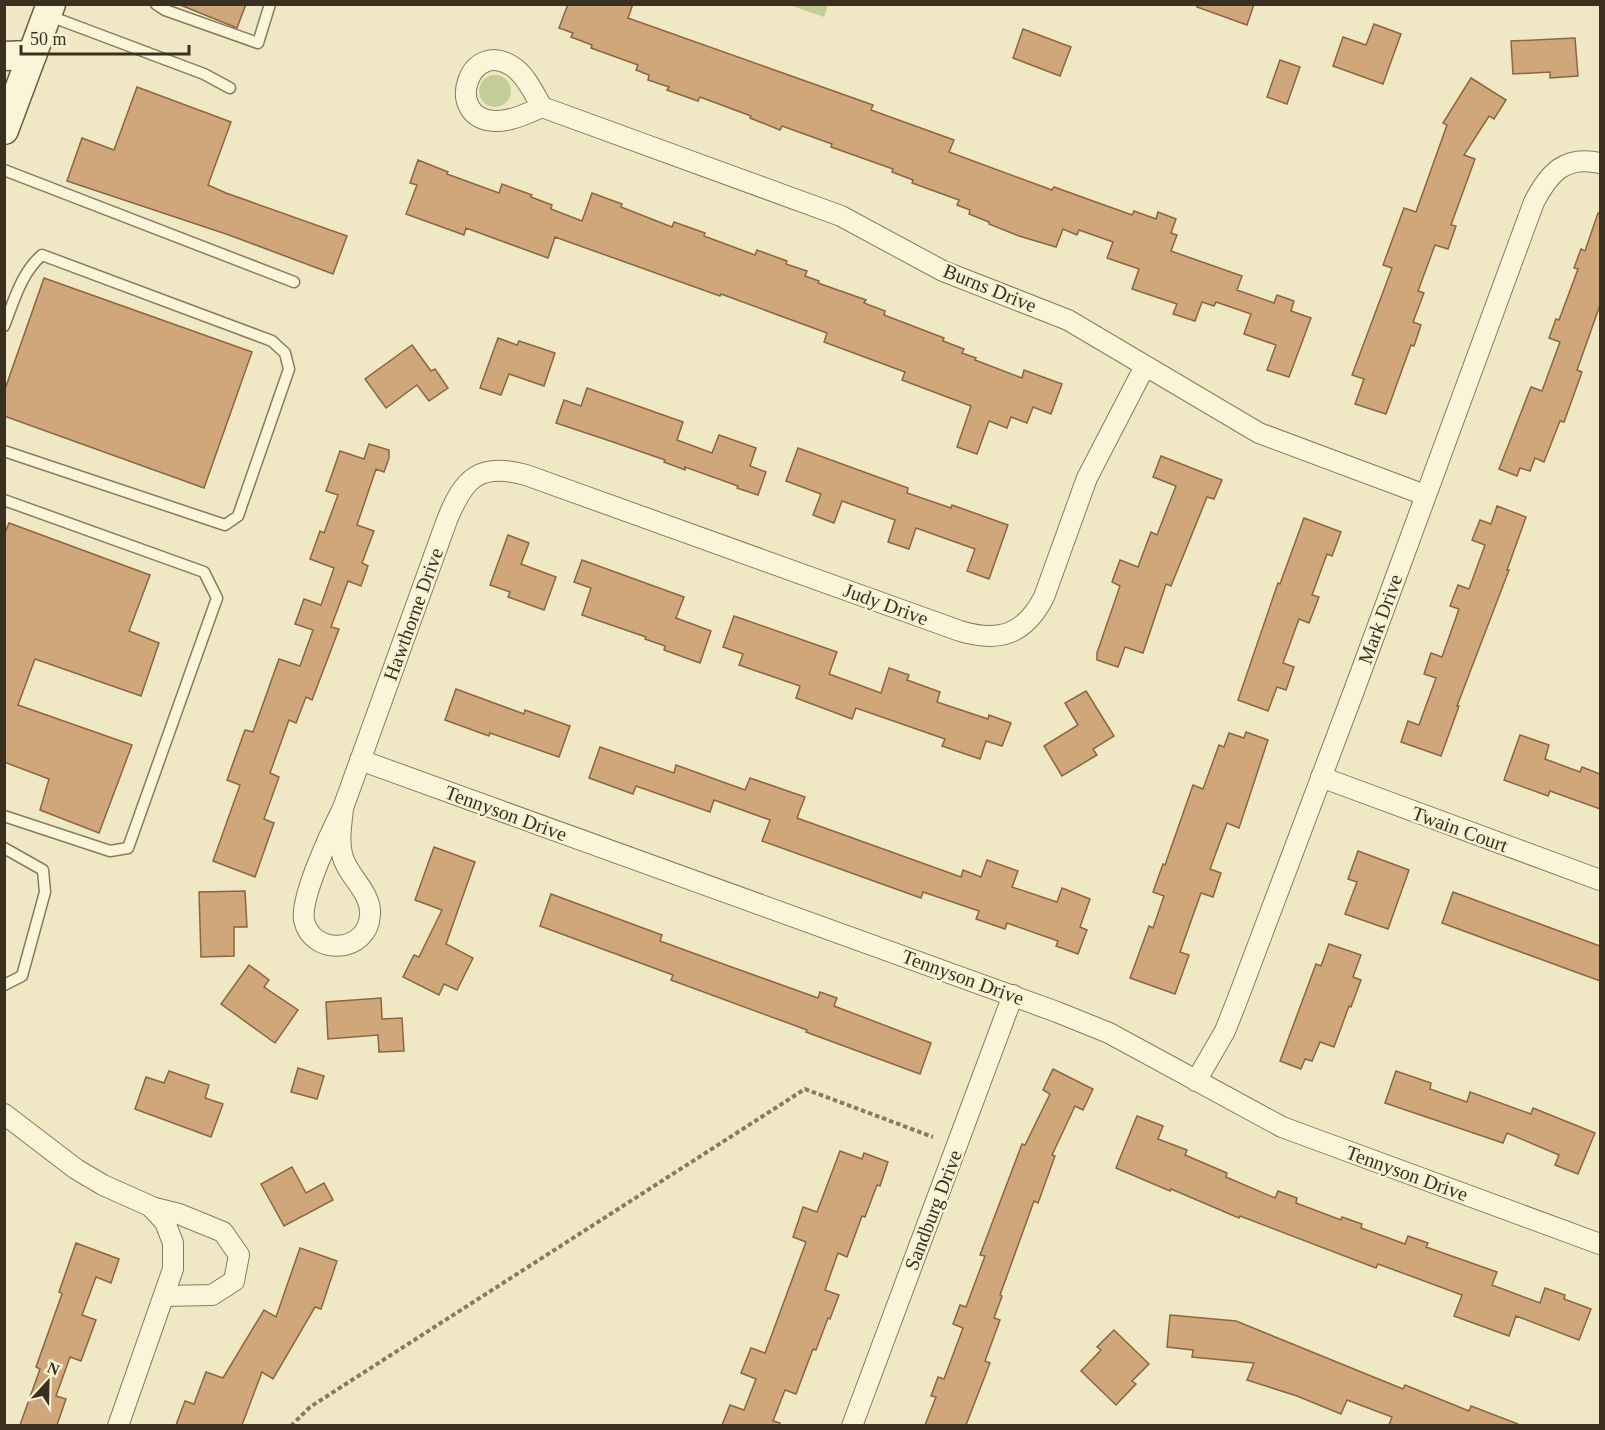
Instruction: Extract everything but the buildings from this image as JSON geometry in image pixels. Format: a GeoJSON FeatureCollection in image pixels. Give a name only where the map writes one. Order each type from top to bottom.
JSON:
{"type":"FeatureCollection","features":[{"type":"Feature","properties":{"kind":"main road"},"geometry":{"type":"LineString","coordinates":[[4,130],[49,10]]}},
{"type":"Feature","properties":{"kind":"main road"},"geometry":{"type":"LineString","coordinates":[[4,56],[32,55]]}},
{"type":"Feature","properties":{"kind":"street","name":"Burns Drive"},"geometry":{"type":"LineString","coordinates":[[543,107],[841,216],[943,271],[1068,320],[1259,433],[1425,495]]}},
{"type":"Feature","properties":{"kind":"street","name":"Mark Drive"},"geometry":{"type":"LineString","coordinates":[[1196,1081],[1225,1031],[1355,688],[1529,212],[1542,187],[1552,174],[1568,163],[1580,160],[1600,162]]}},
{"type":"Feature","properties":{"kind":"street","name":"Judy Drive"},"geometry":{"type":"LineString","coordinates":[[478,475],[491,470],[506,470],[526,476],[960,631],[980,637],[995,636],[1020,627],[1038,609],[1087,478],[1145,366]]}},
{"type":"Feature","properties":{"kind":"street","name":"Hawthorne Drive"},"geometry":{"type":"LineString","coordinates":[[360,760],[455,499],[478,475]]}},
{"type":"Feature","properties":{"kind":"street"},"geometry":{"type":"LineString","coordinates":[[343,808],[342,854],[346,866],[365,897],[370,915],[365,930],[359,937],[347,946],[338,947],[320,942],[312,936],[304,918],[304,908],[323,848],[343,808],[360,760]]}},
{"type":"Feature","properties":{"kind":"street","name":"Tennyson Drive"},"geometry":{"type":"LineString","coordinates":[[360,760],[1013,995],[1109,1033],[1282,1127],[1600,1244]]}},
{"type":"Feature","properties":{"kind":"street","name":"Twain Court"},"geometry":{"type":"LineString","coordinates":[[1321,777],[1600,880]]}},
{"type":"Feature","properties":{"kind":"street","name":"Sandburg Drive"},"geometry":{"type":"LineString","coordinates":[[852,1425],[1013,995]]}},
{"type":"Feature","properties":{"kind":"street"},"geometry":{"type":"LineString","coordinates":[[4,1114],[76,1169],[103,1185],[150,1206],[179,1214],[223,1232],[239,1255],[234,1281],[212,1294],[165,1296]]}},
{"type":"Feature","properties":{"kind":"street"},"geometry":{"type":"LineString","coordinates":[[118,1425],[173,1269],[172,1244],[165,1222],[150,1206]]}},
{"type":"Feature","properties":{"kind":"lane"},"geometry":{"type":"LineString","coordinates":[[156,4],[165,10],[258,44],[270,4]]}},
{"type":"Feature","properties":{"kind":"lane"},"geometry":{"type":"LineString","coordinates":[[49,10],[204,74],[230,88]]}},
{"type":"Feature","properties":{"kind":"lane"},"geometry":{"type":"LineString","coordinates":[[4,170],[294,282]]}},
{"type":"Feature","properties":{"kind":"lane"},"geometry":{"type":"LineString","coordinates":[[4,326],[25,274],[30,265],[42,255],[272,341],[285,353],[289,369],[238,516],[225,525],[4,451]]}},
{"type":"Feature","properties":{"kind":"lane"},"geometry":{"type":"LineString","coordinates":[[4,500],[204,572],[217,598],[128,848],[110,851],[4,816]]}},
{"type":"Feature","properties":{"kind":"lane"},"geometry":{"type":"LineString","coordinates":[[4,848],[43,870],[45,892],[22,976],[4,985]]}},
{"type":"Feature","properties":{"kind":"path"},"geometry":{"type":"LineString","coordinates":[[291,1425],[310,1407],[805,1089],[933,1137]]}},
{"type":"Feature","properties":{"kind":"green space"},"geometry":{"type":"Polygon","coordinates":[[[789,5],[828,5],[824,17],[789,5]]]}},
{"type":"Feature","properties":{"kind":"green space"},"geometry":{"type":"Polygon","coordinates":[[[495,75],[507,79],[511,91],[507,103],[495,107],[483,103],[479,91],[483,79],[495,75]]]}}]}
